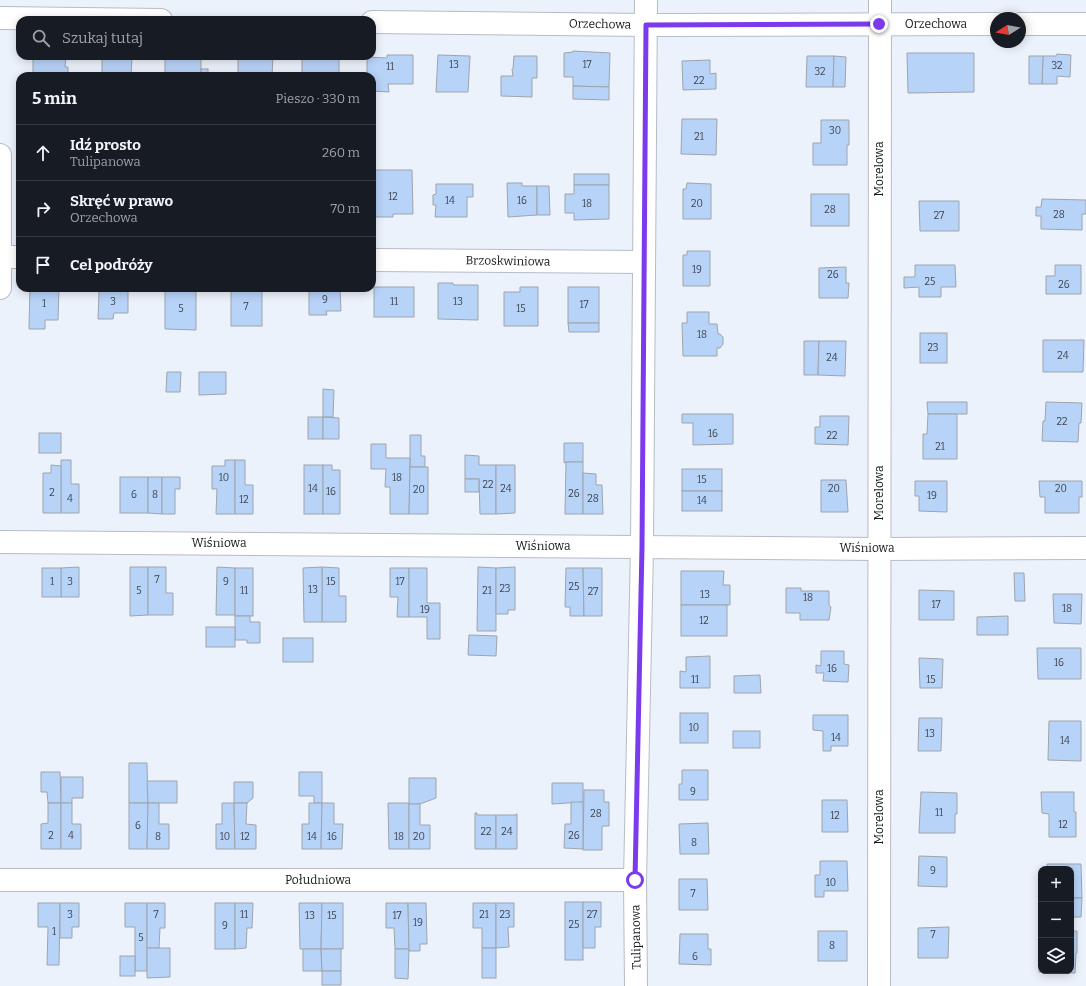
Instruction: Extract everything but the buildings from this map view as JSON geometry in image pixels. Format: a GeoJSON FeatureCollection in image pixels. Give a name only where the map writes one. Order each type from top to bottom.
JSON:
{"type":"FeatureCollection","features":[{"type":"Feature","properties":{"kind":"street","name":"Tulipanowa"},"geometry":{"type":"LineString","coordinates":[[636,986],[635,880],[642,547],[646,0]]}},
{"type":"Feature","properties":{"kind":"street","name":"Morelowa"},"geometry":{"type":"LineString","coordinates":[[879,986],[880,0]]}},
{"type":"Feature","properties":{"kind":"street"},"geometry":{"type":"LineString","coordinates":[[0,18],[16,18]]}},
{"type":"Feature","properties":{"kind":"street","name":"Orzechowa"},"geometry":{"type":"LineString","coordinates":[[376,22],[646,25],[990,24]]}},
{"type":"Feature","properties":{"kind":"street"},"geometry":{"type":"LineString","coordinates":[[1026,24],[1086,24]]}},
{"type":"Feature","properties":{"kind":"street"},"geometry":{"type":"LineString","coordinates":[[0,155],[0,288]]}},
{"type":"Feature","properties":{"kind":"street"},"geometry":{"type":"LineString","coordinates":[[0,257],[16,257]]}},
{"type":"Feature","properties":{"kind":"street","name":"Brzoskwiniowa"},"geometry":{"type":"LineString","coordinates":[[376,260],[644,262]]}},
{"type":"Feature","properties":{"kind":"street","name":"Wiśniowa"},"geometry":{"type":"LineString","coordinates":[[0,542],[879,549],[1086,548]]}},
{"type":"Feature","properties":{"kind":"street","name":"Południowa"},"geometry":{"type":"LineString","coordinates":[[0,880],[635,880]]}},
{"type":"Feature","properties":{"kind":"route"},"geometry":{"type":"LineString","coordinates":[[635,880],[642,547],[646,25],[879,24]]}}]}
